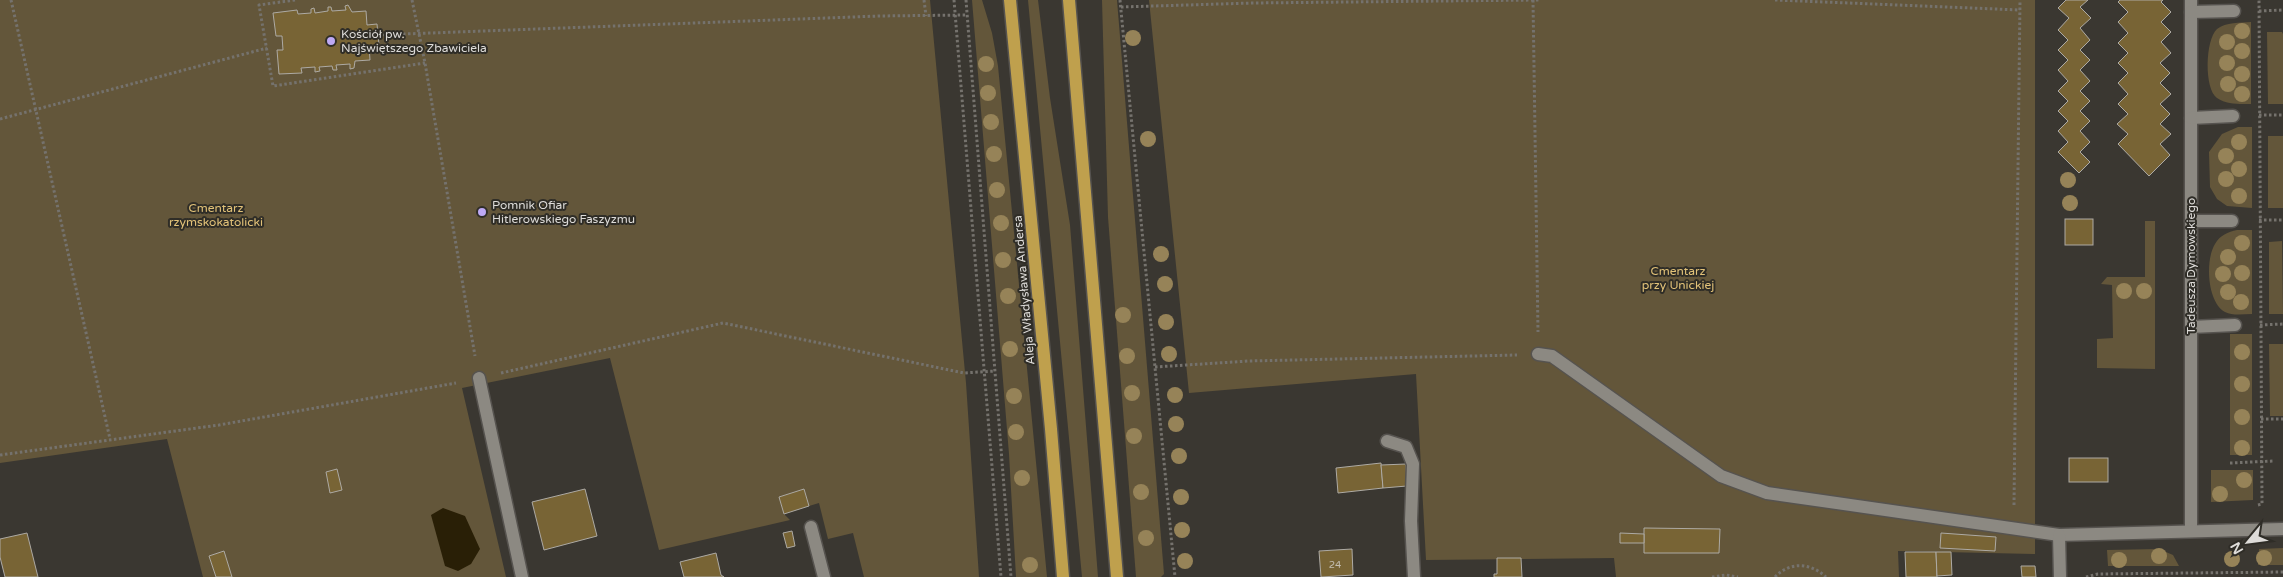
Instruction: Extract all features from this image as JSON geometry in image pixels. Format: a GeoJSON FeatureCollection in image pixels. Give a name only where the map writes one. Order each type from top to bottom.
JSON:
{"type":"FeatureCollection","features":[{"type":"Feature","properties":{"kind":"main road","name":"Aleja Władysława Andersa"},"geometry":{"type":"LineString","coordinates":[[1010,0],[1050,419],[1063,577]]}},
{"type":"Feature","properties":{"kind":"main road"},"geometry":{"type":"LineString","coordinates":[[1069,0],[1117,577]]}},
{"type":"Feature","properties":{"kind":"street"},"geometry":{"type":"LineString","coordinates":[[2191,6],[2234,11]]}},
{"type":"Feature","properties":{"kind":"street","name":"Tadeusza Dymowskiego"},"geometry":{"type":"LineString","coordinates":[[2191,6],[2191,531]]}},
{"type":"Feature","properties":{"kind":"street"},"geometry":{"type":"LineString","coordinates":[[2191,118],[2233,116]]}},
{"type":"Feature","properties":{"kind":"street"},"geometry":{"type":"LineString","coordinates":[[2192,221],[2232,221]]}},
{"type":"Feature","properties":{"kind":"street"},"geometry":{"type":"LineString","coordinates":[[2191,327],[2235,325]]}},
{"type":"Feature","properties":{"kind":"street"},"geometry":{"type":"LineString","coordinates":[[1538,354],[1552,356],[1721,476],[1766,493],[2059,535],[2283,529]]}},
{"type":"Feature","properties":{"kind":"street"},"geometry":{"type":"LineString","coordinates":[[479,378],[522,577]]}},
{"type":"Feature","properties":{"kind":"street"},"geometry":{"type":"LineString","coordinates":[[1387,441],[1406,447],[1413,464],[1412,522],[1414,577]]}},
{"type":"Feature","properties":{"kind":"street"},"geometry":{"type":"LineString","coordinates":[[811,527],[824,577]]}},
{"type":"Feature","properties":{"kind":"street"},"geometry":{"type":"LineString","coordinates":[[2059,535],[2060,577]]}},
{"type":"Feature","properties":{"kind":"path"},"geometry":{"type":"LineString","coordinates":[[11,0],[110,439]]}},
{"type":"Feature","properties":{"kind":"path"},"geometry":{"type":"LineString","coordinates":[[295,0],[259,5],[273,86],[426,63]]}},
{"type":"Feature","properties":{"kind":"path"},"geometry":{"type":"LineString","coordinates":[[412,0],[426,63],[479,378]]}},
{"type":"Feature","properties":{"kind":"path"},"geometry":{"type":"LineString","coordinates":[[924,0],[926,16]]}},
{"type":"Feature","properties":{"kind":"path"},"geometry":{"type":"LineString","coordinates":[[954,0],[1001,577]]}},
{"type":"Feature","properties":{"kind":"path"},"geometry":{"type":"LineString","coordinates":[[966,0],[1011,577]]}},
{"type":"Feature","properties":{"kind":"path"},"geometry":{"type":"LineString","coordinates":[[1120,0],[1175,577]]}},
{"type":"Feature","properties":{"kind":"path"},"geometry":{"type":"LineString","coordinates":[[1155,367],[1249,361],[1538,354],[1533,0]]}},
{"type":"Feature","properties":{"kind":"path"},"geometry":{"type":"LineString","coordinates":[[1121,7],[1252,2],[1539,0]]}},
{"type":"Feature","properties":{"kind":"path"},"geometry":{"type":"LineString","coordinates":[[1775,0],[2020,10]]}},
{"type":"Feature","properties":{"kind":"path"},"geometry":{"type":"LineString","coordinates":[[2013,528],[2020,0]]}},
{"type":"Feature","properties":{"kind":"path"},"geometry":{"type":"LineString","coordinates":[[378,35],[879,16],[967,15]]}},
{"type":"Feature","properties":{"kind":"path"},"geometry":{"type":"LineString","coordinates":[[0,119],[267,48]]}},
{"type":"Feature","properties":{"kind":"path"},"geometry":{"type":"LineString","coordinates":[[2233,116],[2283,115]]}},
{"type":"Feature","properties":{"kind":"path"},"geometry":{"type":"LineString","coordinates":[[2232,221],[2283,220]]}},
{"type":"Feature","properties":{"kind":"path"},"geometry":{"type":"LineString","coordinates":[[0,455],[219,425],[383,397],[479,378],[723,323],[964,373],[995,371]]}},
{"type":"Feature","properties":{"kind":"path"},"geometry":{"type":"LineString","coordinates":[[2261,419],[2283,419]]}},
{"type":"Feature","properties":{"kind":"path"},"geometry":{"type":"LineString","coordinates":[[2230,463],[2274,461]]}},
{"type":"Feature","properties":{"kind":"path"},"geometry":{"type":"LineString","coordinates":[[1775,577],[1785,568],[1796,565],[1808,566],[1818,570],[1826,577]]}},
{"type":"Feature","properties":{"kind":"path"},"geometry":{"type":"LineString","coordinates":[[2086,577],[2092,574],[2283,572]]}},
{"type":"Feature","properties":{"kind":"path"},"geometry":{"type":"LineString","coordinates":[[1712,577],[1726,575],[1738,577]]}},
{"type":"Feature","properties":{"kind":"green space","name":"Cmentarz rzymskokatolicki"},"geometry":{"type":"Polygon","coordinates":[[[0,0],[930,0],[966,383],[979,577],[864,577],[853,533],[828,539],[819,503],[809,506],[804,489],[779,497],[784,514],[790,520],[659,550],[610,358],[462,388],[506,577],[203,577],[167,439],[0,463],[0,0]]]}},
{"type":"Feature","properties":{"kind":"green space"},"geometry":{"type":"Polygon","coordinates":[[[972,0],[982,0],[992,33],[998,66],[1047,577],[1016,577],[1009,454],[972,0]]]}},
{"type":"Feature","properties":{"kind":"green space"},"geometry":{"type":"Polygon","coordinates":[[[1028,0],[1038,0],[1050,98],[1070,225],[1098,577],[1082,577],[1028,0]]]}},
{"type":"Feature","properties":{"kind":"green space"},"geometry":{"type":"Polygon","coordinates":[[[1102,0],[1117,0],[1164,574],[1161,577],[1136,577],[1108,217],[1102,0]]]}},
{"type":"Feature","properties":{"kind":"green space","name":"Cmentarz przy Unickiej"},"geometry":{"type":"Polygon","coordinates":[[[1149,0],[2035,0],[2035,554],[1898,551],[1899,577],[1616,577],[1614,558],[1426,560],[1416,374],[1189,393],[1149,0]]]}},
{"type":"Feature","properties":{"kind":"green space"},"geometry":{"type":"Polygon","coordinates":[[[2251,22],[2251,104],[2225,102],[2217,98],[2210,85],[2208,53],[2210,43],[2217,29],[2233,23],[2251,22]]]}},
{"type":"Feature","properties":{"kind":"green space"},"geometry":{"type":"Polygon","coordinates":[[[2267,32],[2282,32],[2283,34],[2283,104],[2268,104],[2267,32]]]}},
{"type":"Feature","properties":{"kind":"green space"},"geometry":{"type":"Polygon","coordinates":[[[2238,127],[2252,127],[2252,208],[2227,206],[2217,199],[2210,187],[2209,152],[2222,134],[2238,127]]]}},
{"type":"Feature","properties":{"kind":"green space"},"geometry":{"type":"Polygon","coordinates":[[[2268,136],[2283,136],[2283,208],[2268,208],[2268,136]]]}},
{"type":"Feature","properties":{"kind":"green space"},"geometry":{"type":"Polygon","coordinates":[[[2145,221],[2155,221],[2155,369],[2097,368],[2097,339],[2113,338],[2112,285],[2101,284],[2107,277],[2145,277],[2145,221]]]}},
{"type":"Feature","properties":{"kind":"green space"},"geometry":{"type":"Polygon","coordinates":[[[2237,230],[2252,230],[2252,314],[2225,312],[2219,307],[2211,290],[2209,270],[2215,244],[2222,236],[2237,230]]]}},
{"type":"Feature","properties":{"kind":"green space"},"geometry":{"type":"Polygon","coordinates":[[[2282,241],[2283,314],[2269,314],[2269,242],[2282,241]]]}},
{"type":"Feature","properties":{"kind":"green space"},"geometry":{"type":"Polygon","coordinates":[[[2230,334],[2252,334],[2252,455],[2230,455],[2230,334]]]}},
{"type":"Feature","properties":{"kind":"green space"},"geometry":{"type":"Polygon","coordinates":[[[2269,344],[2283,344],[2283,416],[2270,416],[2269,344]]]}},
{"type":"Feature","properties":{"kind":"green space"},"geometry":{"type":"Polygon","coordinates":[[[2211,470],[2253,470],[2253,500],[2211,502],[2211,470]]]}},
{"type":"Feature","properties":{"kind":"green space"},"geometry":{"type":"Polygon","coordinates":[[[2283,548],[2283,565],[2258,565],[2259,549],[2283,548]]]}},
{"type":"Feature","properties":{"kind":"green space"},"geometry":{"type":"Polygon","coordinates":[[[2159,549],[2173,555],[2179,566],[2108,566],[2107,550],[2159,549]]]}},
{"type":"Feature","properties":{"kind":"shaded area"},"geometry":{"type":"Polygon","coordinates":[[[443,508],[465,516],[480,549],[471,564],[458,571],[445,566],[431,515],[443,508]]]}},
{"type":"Feature","properties":{"kind":"building"},"geometry":{"type":"Polygon","coordinates":[[[2066,0],[2088,0],[2080,7],[2091,18],[2080,28],[2090,40],[2080,50],[2090,60],[2080,70],[2090,81],[2080,91],[2090,101],[2080,111],[2090,121],[2080,131],[2090,142],[2080,152],[2090,162],[2079,173],[2058,152],[2068,142],[2058,131],[2068,121],[2058,111],[2068,101],[2058,91],[2068,81],[2058,70],[2068,60],[2058,50],[2068,40],[2058,30],[2069,18],[2058,8],[2066,0]]]}},
{"type":"Feature","properties":{"kind":"building"},"geometry":{"type":"Polygon","coordinates":[[[2120,0],[2163,0],[2161,2],[2171,12],[2161,22],[2171,32],[2161,42],[2171,53],[2160,63],[2170,73],[2160,83],[2171,94],[2160,104],[2170,114],[2160,124],[2171,134],[2160,144],[2170,155],[2149,176],[2118,144],[2128,134],[2117,124],[2128,114],[2118,104],[2128,94],[2118,83],[2128,73],[2118,63],[2128,53],[2118,43],[2128,33],[2118,22],[2128,12],[2118,2],[2120,0]]]}},
{"type":"Feature","properties":{"kind":"building","name":"Kościół pw. Najświętszego Zbawiciela"},"geometry":{"type":"Polygon","coordinates":[[[348,5],[352,12],[366,11],[367,25],[377,24],[379,45],[369,46],[370,60],[355,61],[354,68],[350,69],[350,64],[336,65],[337,70],[333,70],[332,66],[319,67],[320,71],[315,72],[315,67],[301,68],[302,73],[279,74],[277,50],[283,50],[282,36],[276,36],[273,13],[297,10],[298,14],[311,13],[311,9],[314,8],[315,13],[328,11],[328,7],[331,7],[332,11],[346,10],[345,6],[348,5]]]}},
{"type":"Feature","properties":{"kind":"building"},"geometry":{"type":"Polygon","coordinates":[[[2065,219],[2093,219],[2093,245],[2065,245],[2065,219]]]}},
{"type":"Feature","properties":{"kind":"building"},"geometry":{"type":"Polygon","coordinates":[[[2069,458],[2108,458],[2108,482],[2069,482],[2069,458]]]}},
{"type":"Feature","properties":{"kind":"building"},"geometry":{"type":"Polygon","coordinates":[[[1381,463],[1383,488],[1338,493],[1336,468],[1381,463]]]}},
{"type":"Feature","properties":{"kind":"building"},"geometry":{"type":"Polygon","coordinates":[[[1406,464],[1407,486],[1383,488],[1381,465],[1406,464]]]}},
{"type":"Feature","properties":{"kind":"building"},"geometry":{"type":"Polygon","coordinates":[[[337,469],[342,490],[330,493],[326,472],[337,469]]]}},
{"type":"Feature","properties":{"kind":"building"},"geometry":{"type":"Polygon","coordinates":[[[585,489],[597,536],[544,550],[532,502],[585,489]]]}},
{"type":"Feature","properties":{"kind":"building"},"geometry":{"type":"Polygon","coordinates":[[[804,489],[809,506],[784,514],[779,497],[804,489]]]}},
{"type":"Feature","properties":{"kind":"building"},"geometry":{"type":"Polygon","coordinates":[[[1644,528],[1720,529],[1719,553],[1644,553],[1644,528]]]}},
{"type":"Feature","properties":{"kind":"building"},"geometry":{"type":"Polygon","coordinates":[[[792,531],[795,546],[787,548],[783,533],[792,531]]]}},
{"type":"Feature","properties":{"kind":"building"},"geometry":{"type":"Polygon","coordinates":[[[27,533],[38,577],[5,577],[0,557],[0,539],[27,533]]]}},
{"type":"Feature","properties":{"kind":"building"},"geometry":{"type":"Polygon","coordinates":[[[1620,533],[1644,534],[1644,543],[1620,543],[1620,533]]]}},
{"type":"Feature","properties":{"kind":"building"},"geometry":{"type":"Polygon","coordinates":[[[1941,533],[1996,537],[1995,551],[1940,548],[1941,533]]]}},
{"type":"Feature","properties":{"kind":"building"},"geometry":{"type":"Polygon","coordinates":[[[1352,549],[1353,575],[1321,577],[1319,551],[1352,549]]]}},
{"type":"Feature","properties":{"kind":"building"},"geometry":{"type":"Polygon","coordinates":[[[224,551],[232,577],[216,577],[209,556],[224,551]]]}},
{"type":"Feature","properties":{"kind":"building"},"geometry":{"type":"Polygon","coordinates":[[[1905,552],[1936,552],[1937,577],[1906,577],[1905,552]]]}},
{"type":"Feature","properties":{"kind":"building"},"geometry":{"type":"Polygon","coordinates":[[[1936,552],[1951,552],[1952,575],[1937,576],[1936,552]]]}},
{"type":"Feature","properties":{"kind":"building"},"geometry":{"type":"Polygon","coordinates":[[[716,553],[721,575],[724,577],[684,577],[680,562],[716,553]]]}},
{"type":"Feature","properties":{"kind":"building"},"geometry":{"type":"Polygon","coordinates":[[[1497,558],[1521,558],[1522,577],[1494,577],[1494,574],[1497,574],[1497,558]]]}},
{"type":"Feature","properties":{"kind":"building"},"geometry":{"type":"Polygon","coordinates":[[[2021,566],[2035,566],[2036,577],[2022,577],[2021,566]]]}},
{"type":"Feature","properties":{"kind":"place","name":"Kościół pw. Najświętszego Zbawiciela"},"geometry":{"type":"Point","coordinates":[331,41]}},
{"type":"Feature","properties":{"kind":"place","name":"Pomnik Ofiar Hitlerowskiego Faszyzmu"},"geometry":{"type":"Point","coordinates":[482,212]}}]}
